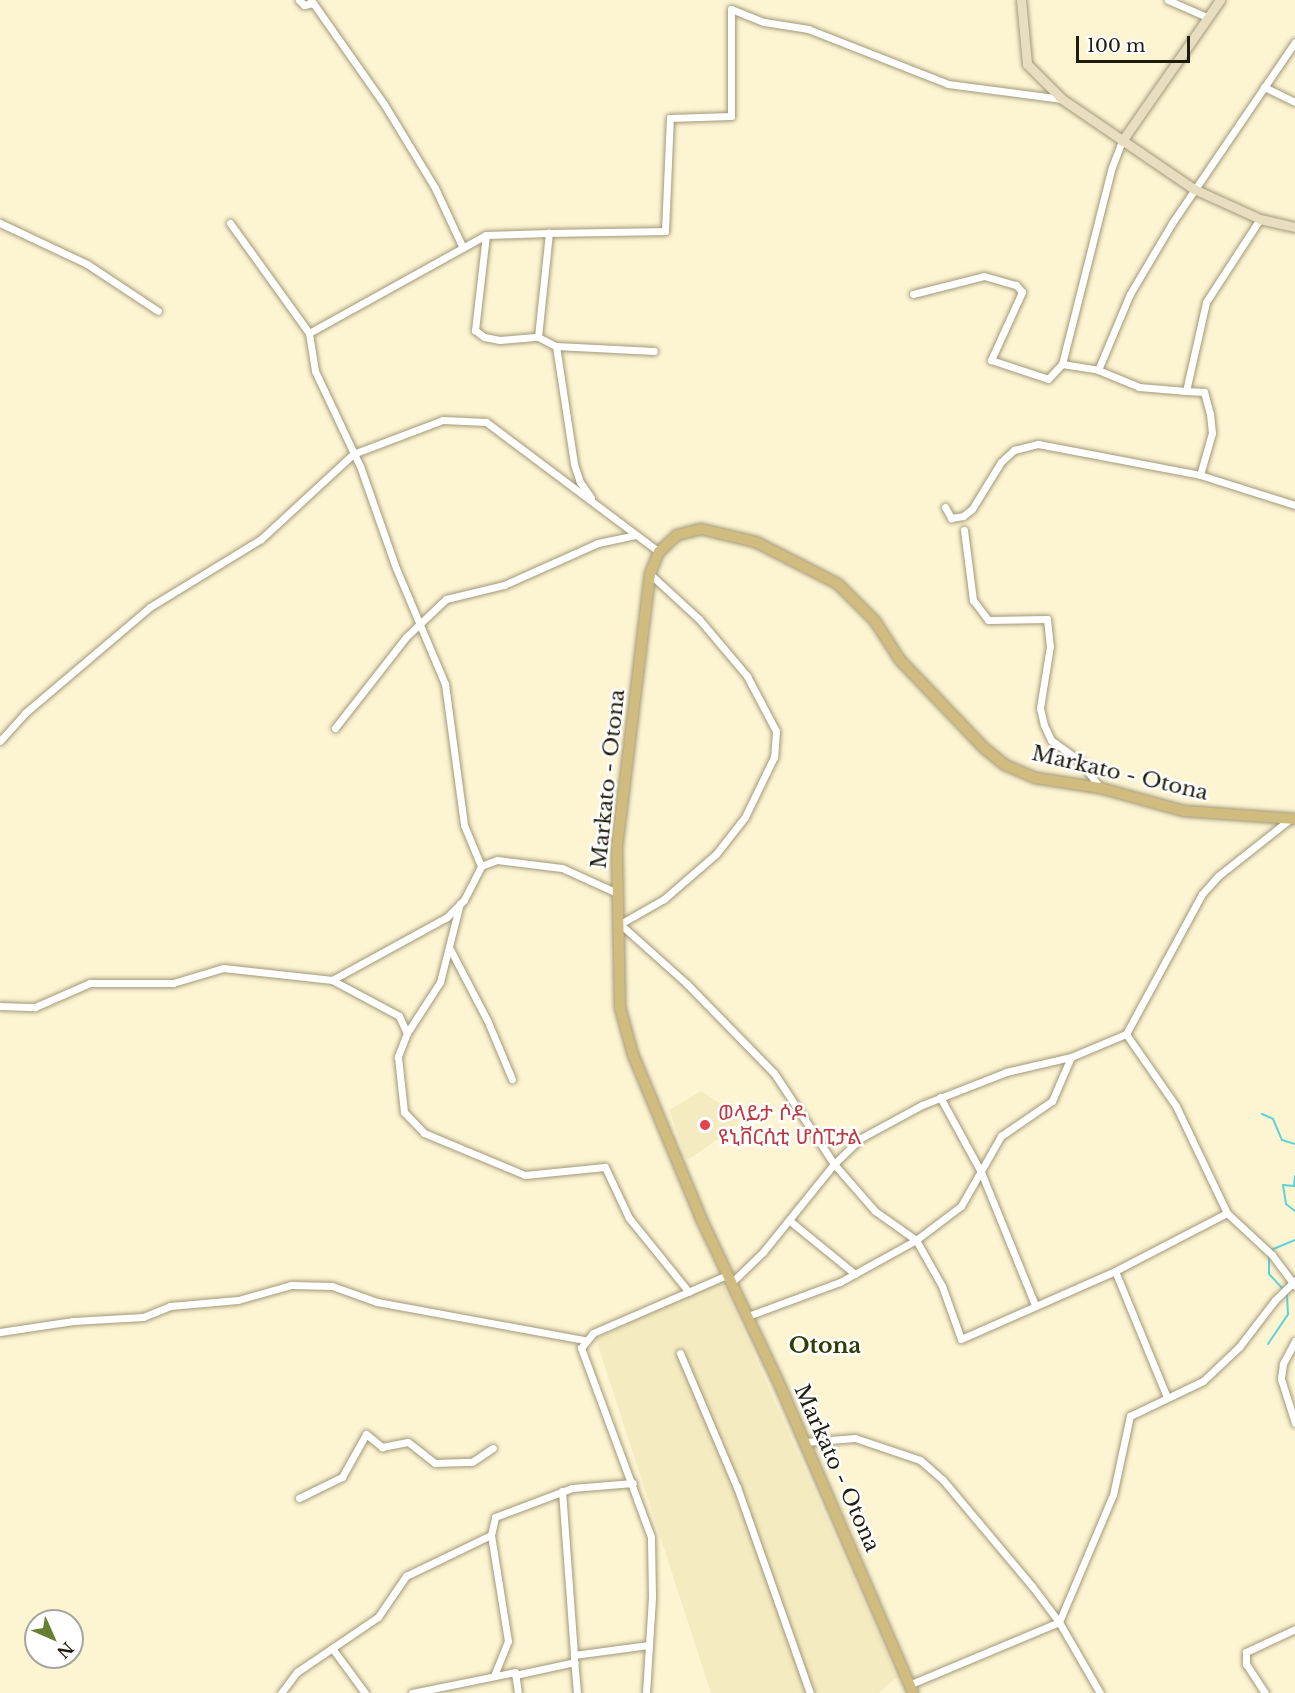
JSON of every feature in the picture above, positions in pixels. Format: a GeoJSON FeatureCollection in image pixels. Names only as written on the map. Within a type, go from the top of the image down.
{"type":"FeatureCollection","features":[{"type":"Feature","properties":{"kind":"main road"},"geometry":{"type":"LineString","coordinates":[[1020,0],[1027,64],[1062,99],[1194,189],[1260,219],[1295,227]]}},
{"type":"Feature","properties":{"kind":"main road"},"geometry":{"type":"LineString","coordinates":[[1122,141],[1220,0]]}},
{"type":"Feature","properties":{"kind":"main road","name":"Markato - Otona"},"geometry":{"type":"LineString","coordinates":[[912,1688],[805,1442],[729,1279],[633,1055],[620,1007],[617,847],[650,574],[659,552],[677,535],[701,529],[756,542],[838,584],[875,621],[900,660],[984,748],[1005,765],[1036,778],[1100,788],[1184,812],[1292,819]]}},
{"type":"Feature","properties":{"kind":"street"},"geometry":{"type":"LineString","coordinates":[[299,0],[304,6],[312,2],[384,104],[435,189],[463,248]]}},
{"type":"Feature","properties":{"kind":"street"},"geometry":{"type":"LineString","coordinates":[[1168,0],[1207,17]]}},
{"type":"Feature","properties":{"kind":"street"},"geometry":{"type":"LineString","coordinates":[[309,333],[486,235],[665,231],[670,118],[731,116],[730,9],[764,22],[808,29],[948,84],[1062,99]]}},
{"type":"Feature","properties":{"kind":"street"},"geometry":{"type":"LineString","coordinates":[[1098,369],[1130,294],[1194,189],[1295,42]]}},
{"type":"Feature","properties":{"kind":"street"},"geometry":{"type":"LineString","coordinates":[[1264,87],[1295,102]]}},
{"type":"Feature","properties":{"kind":"street"},"geometry":{"type":"LineString","coordinates":[[912,294],[984,276],[1017,285],[1022,292],[991,360],[1048,379],[1062,364],[1112,167],[1122,141]]}},
{"type":"Feature","properties":{"kind":"street"},"geometry":{"type":"LineString","coordinates":[[1186,391],[1206,302],[1260,219]]}},
{"type":"Feature","properties":{"kind":"street"},"geometry":{"type":"LineString","coordinates":[[0,223],[87,264],[158,312]]}},
{"type":"Feature","properties":{"kind":"street"},"geometry":{"type":"LineString","coordinates":[[230,223],[309,333],[315,371],[353,454],[396,568],[445,684],[464,825],[481,866]]}},
{"type":"Feature","properties":{"kind":"street"},"geometry":{"type":"LineString","coordinates":[[538,337],[549,233]]}},
{"type":"Feature","properties":{"kind":"street"},"geometry":{"type":"LineString","coordinates":[[486,235],[475,330],[484,337],[500,340],[538,337],[556,346],[654,351]]}},
{"type":"Feature","properties":{"kind":"street"},"geometry":{"type":"LineString","coordinates":[[556,346],[574,464],[580,482],[595,502]]}},
{"type":"Feature","properties":{"kind":"street"},"geometry":{"type":"LineString","coordinates":[[1062,364],[1098,369],[1139,387],[1204,392],[1212,433],[1200,475]]}},
{"type":"Feature","properties":{"kind":"street"},"geometry":{"type":"LineString","coordinates":[[0,741],[25,713],[150,607],[261,539],[353,454],[443,420],[486,422],[659,552]]}},
{"type":"Feature","properties":{"kind":"street"},"geometry":{"type":"LineString","coordinates":[[945,507],[951,518],[963,516],[972,509],[1001,462],[1014,450],[1029,445],[1200,475],[1295,506]]}},
{"type":"Feature","properties":{"kind":"street"},"geometry":{"type":"LineString","coordinates":[[964,530],[973,600],[988,620],[1047,619],[1050,646],[1040,708],[1044,725],[1051,740],[1080,761],[1100,788]]}},
{"type":"Feature","properties":{"kind":"street"},"geometry":{"type":"LineString","coordinates":[[335,728],[420,621],[446,599],[504,585],[527,571],[598,543],[635,535]]}},
{"type":"Feature","properties":{"kind":"street"},"geometry":{"type":"LineString","coordinates":[[650,574],[699,619],[747,676],[776,731],[774,756],[745,817],[716,854],[664,899],[620,924],[687,984],[774,1073],[834,1164],[875,1211],[916,1240],[942,1286],[961,1339],[1115,1271],[1227,1213]]}},
{"type":"Feature","properties":{"kind":"street"},"geometry":{"type":"LineString","coordinates":[[0,1332],[73,1321],[142,1317],[170,1306],[238,1300],[302,1285],[332,1286],[377,1302],[584,1340],[689,1292],[729,1279],[790,1221],[834,1164],[861,1138],[940,1097],[1006,1072],[1071,1057],[1126,1034],[1202,894],[1218,876],[1292,819]]}},
{"type":"Feature","properties":{"kind":"street"},"geometry":{"type":"LineString","coordinates":[[617,893],[562,868],[528,861],[497,860],[481,866],[460,903],[440,982],[407,1033],[398,1057],[404,1112],[423,1133],[525,1175],[605,1167],[629,1218],[689,1292]]}},
{"type":"Feature","properties":{"kind":"street"},"geometry":{"type":"LineString","coordinates":[[332,980],[416,936],[460,903]]}},
{"type":"Feature","properties":{"kind":"street"},"geometry":{"type":"LineString","coordinates":[[450,949],[488,1022],[512,1079]]}},
{"type":"Feature","properties":{"kind":"street"},"geometry":{"type":"LineString","coordinates":[[0,1006],[35,1007],[90,983],[173,983],[223,968],[332,980],[399,1016],[407,1033]]}},
{"type":"Feature","properties":{"kind":"street"},"geometry":{"type":"LineString","coordinates":[[912,1688],[1059,1623],[1113,1495],[1130,1416],[1203,1381],[1239,1347],[1291,1286],[1272,1255],[1227,1213],[1176,1106],[1126,1034]]}},
{"type":"Feature","properties":{"kind":"street"},"geometry":{"type":"LineString","coordinates":[[748,1316],[855,1274],[916,1240],[961,1206],[1001,1136],[1052,1101],[1071,1057]]}},
{"type":"Feature","properties":{"kind":"street"},"geometry":{"type":"LineString","coordinates":[[940,1097],[981,1172],[1035,1305]]}},
{"type":"Feature","properties":{"kind":"street"},"geometry":{"type":"LineString","coordinates":[[790,1221],[855,1274]]}},
{"type":"Feature","properties":{"kind":"street"},"geometry":{"type":"LineString","coordinates":[[1115,1271],[1167,1397]]}},
{"type":"Feature","properties":{"kind":"street"},"geometry":{"type":"LineString","coordinates":[[584,1340],[584,1357],[633,1483],[651,1537],[652,1597],[646,1693]]}},
{"type":"Feature","properties":{"kind":"street"},"geometry":{"type":"LineString","coordinates":[[1295,1341],[1283,1364],[1281,1379],[1295,1423]]}},
{"type":"Feature","properties":{"kind":"street"},"geometry":{"type":"LineString","coordinates":[[680,1353],[737,1487],[810,1693]]}},
{"type":"Feature","properties":{"kind":"street"},"geometry":{"type":"LineString","coordinates":[[299,1498],[342,1477],[366,1434],[382,1447],[408,1442],[435,1463],[472,1462],[493,1448]]}},
{"type":"Feature","properties":{"kind":"street"},"geometry":{"type":"LineString","coordinates":[[805,1442],[855,1438],[920,1460],[943,1480],[1059,1623],[1100,1693]]}},
{"type":"Feature","properties":{"kind":"street"},"geometry":{"type":"LineString","coordinates":[[495,1674],[508,1641],[491,1536],[495,1517],[562,1491],[633,1483]]}},
{"type":"Feature","properties":{"kind":"street"},"geometry":{"type":"LineString","coordinates":[[562,1491],[577,1693]]}},
{"type":"Feature","properties":{"kind":"street"},"geometry":{"type":"LineString","coordinates":[[281,1693],[297,1672],[378,1617],[406,1576],[491,1536]]}},
{"type":"Feature","properties":{"kind":"street"},"geometry":{"type":"LineString","coordinates":[[1265,1693],[1246,1664],[1246,1652],[1295,1629]]}},
{"type":"Feature","properties":{"kind":"street"},"geometry":{"type":"LineString","coordinates":[[515,1675],[574,1658],[648,1645]]}},
{"type":"Feature","properties":{"kind":"street"},"geometry":{"type":"LineString","coordinates":[[332,1648],[365,1693]]}},
{"type":"Feature","properties":{"kind":"street"},"geometry":{"type":"LineString","coordinates":[[412,1693],[495,1674],[515,1672],[518,1693]]}},
{"type":"Feature","properties":{"kind":"shaded area","name":"ወላይታ ሶዶ ዩኒቨርሲቲ ሆስፒታል"},"geometry":{"type":"Polygon","coordinates":[[[701,1091],[741,1117],[732,1130],[687,1160],[669,1110],[701,1091]]]}},
{"type":"Feature","properties":{"kind":"shaded area"},"geometry":{"type":"Polygon","coordinates":[[[721,1280],[897,1677],[879,1693],[711,1693],[596,1339],[721,1280]]]}},
{"type":"Feature","properties":{"kind":"waterway"},"geometry":{"type":"LineString","coordinates":[[1262,1114],[1273,1119],[1282,1140],[1295,1144]]}},
{"type":"Feature","properties":{"kind":"waterway"},"geometry":{"type":"LineString","coordinates":[[1295,1176],[1294,1186],[1283,1185],[1286,1204],[1295,1211]]}},
{"type":"Feature","properties":{"kind":"waterway"},"geometry":{"type":"LineString","coordinates":[[1271,1250],[1295,1240]]}},
{"type":"Feature","properties":{"kind":"waterway"},"geometry":{"type":"LineString","coordinates":[[1269,1256],[1269,1274],[1283,1289]]}},
{"type":"Feature","properties":{"kind":"waterway"},"geometry":{"type":"LineString","coordinates":[[1268,1344],[1288,1314],[1287,1293]]}},
{"type":"Feature","properties":{"kind":"place","name":"ወላይታ ሶዶ ዩኒቨርሲቲ ሆስፒታል"},"geometry":{"type":"Point","coordinates":[705,1125]}},
{"type":"Feature","properties":{"kind":"district","name":"Otona"},"geometry":{"type":"Point","coordinates":[825,1346]}}]}
